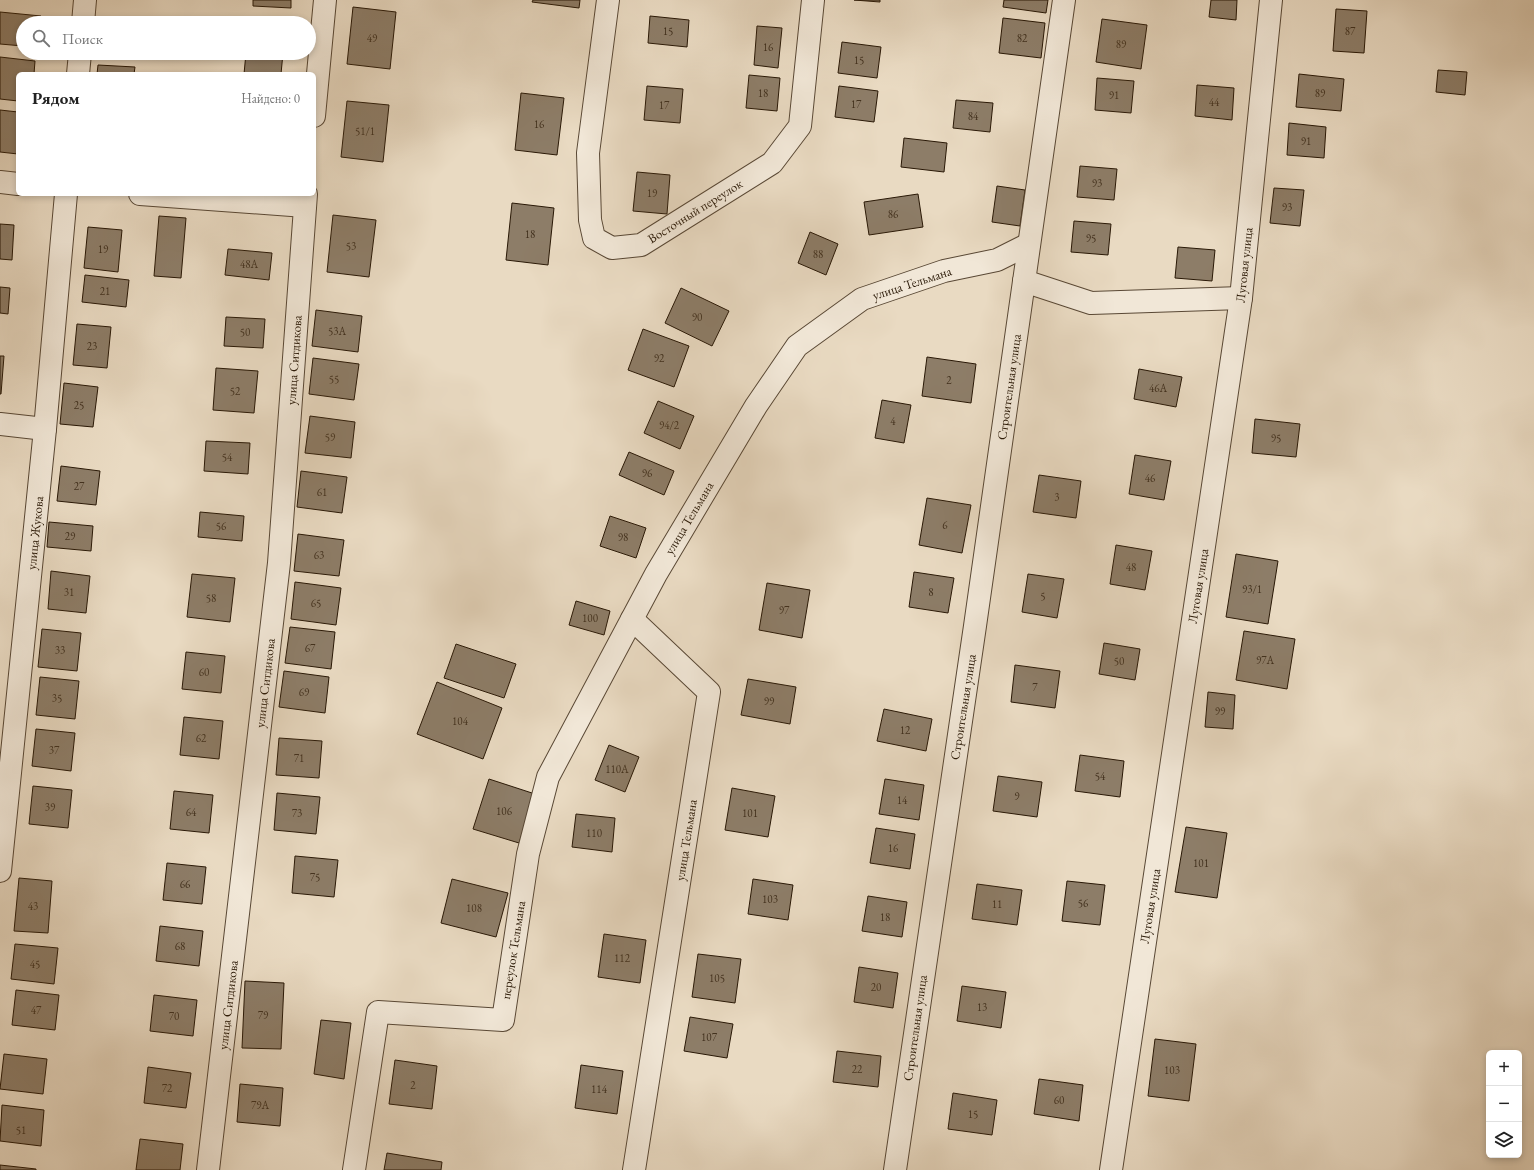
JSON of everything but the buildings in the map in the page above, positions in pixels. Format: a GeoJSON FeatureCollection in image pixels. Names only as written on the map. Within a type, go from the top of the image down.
{"type":"FeatureCollection","features":[{"type":"Feature","properties":{"kind":"street"},"geometry":{"type":"LineString","coordinates":[[84,16],[85,0]]}},
{"type":"Feature","properties":{"kind":"street"},"geometry":{"type":"LineString","coordinates":[[316,95],[325,0]]}},
{"type":"Feature","properties":{"kind":"street","name":"Восточный переулок"},"geometry":{"type":"LineString","coordinates":[[608,0],[588,153],[590,220],[594,238],[612,248],[641,245],[772,163],[800,126],[814,0]]}},
{"type":"Feature","properties":{"kind":"street"},"geometry":{"type":"LineString","coordinates":[[1029,244],[1064,0]]}},
{"type":"Feature","properties":{"kind":"street","name":"Луговая улица"},"geometry":{"type":"LineString","coordinates":[[1111,1170],[1241,298],[1271,0]]}},
{"type":"Feature","properties":{"kind":"street"},"geometry":{"type":"LineString","coordinates":[[78,72],[79,60]]}},
{"type":"Feature","properties":{"kind":"street"},"geometry":{"type":"LineString","coordinates":[[0,182],[16,184]]}},
{"type":"Feature","properties":{"kind":"street","name":"улица Жукова"},"geometry":{"type":"LineString","coordinates":[[0,871],[46,429],[66,196]]}},
{"type":"Feature","properties":{"kind":"street"},"geometry":{"type":"LineString","coordinates":[[195,196],[306,200]]}},
{"type":"Feature","properties":{"kind":"street","name":"улица Ситдикова"},"geometry":{"type":"LineString","coordinates":[[208,1170],[279,563],[306,200]]}},
{"type":"Feature","properties":{"kind":"street","name":"Строительная улица"},"geometry":{"type":"LineString","coordinates":[[895,1170],[975,626],[1029,244]]}},
{"type":"Feature","properties":{"kind":"street","name":"улица Тельмана"},"geometry":{"type":"LineString","coordinates":[[634,1170],[709,692],[632,619],[656,574],[756,406],[797,346],[862,299],[944,271],[997,260],[1029,244]]}},
{"type":"Feature","properties":{"kind":"street"},"geometry":{"type":"LineString","coordinates":[[1024,281],[1091,303],[1241,298]]}},
{"type":"Feature","properties":{"kind":"street"},"geometry":{"type":"LineString","coordinates":[[0,424],[46,429]]}},
{"type":"Feature","properties":{"kind":"street","name":"переулок Тельмана"},"geometry":{"type":"LineString","coordinates":[[354,1170],[378,1012],[503,1020],[528,854],[548,777],[632,619]]}}]}
